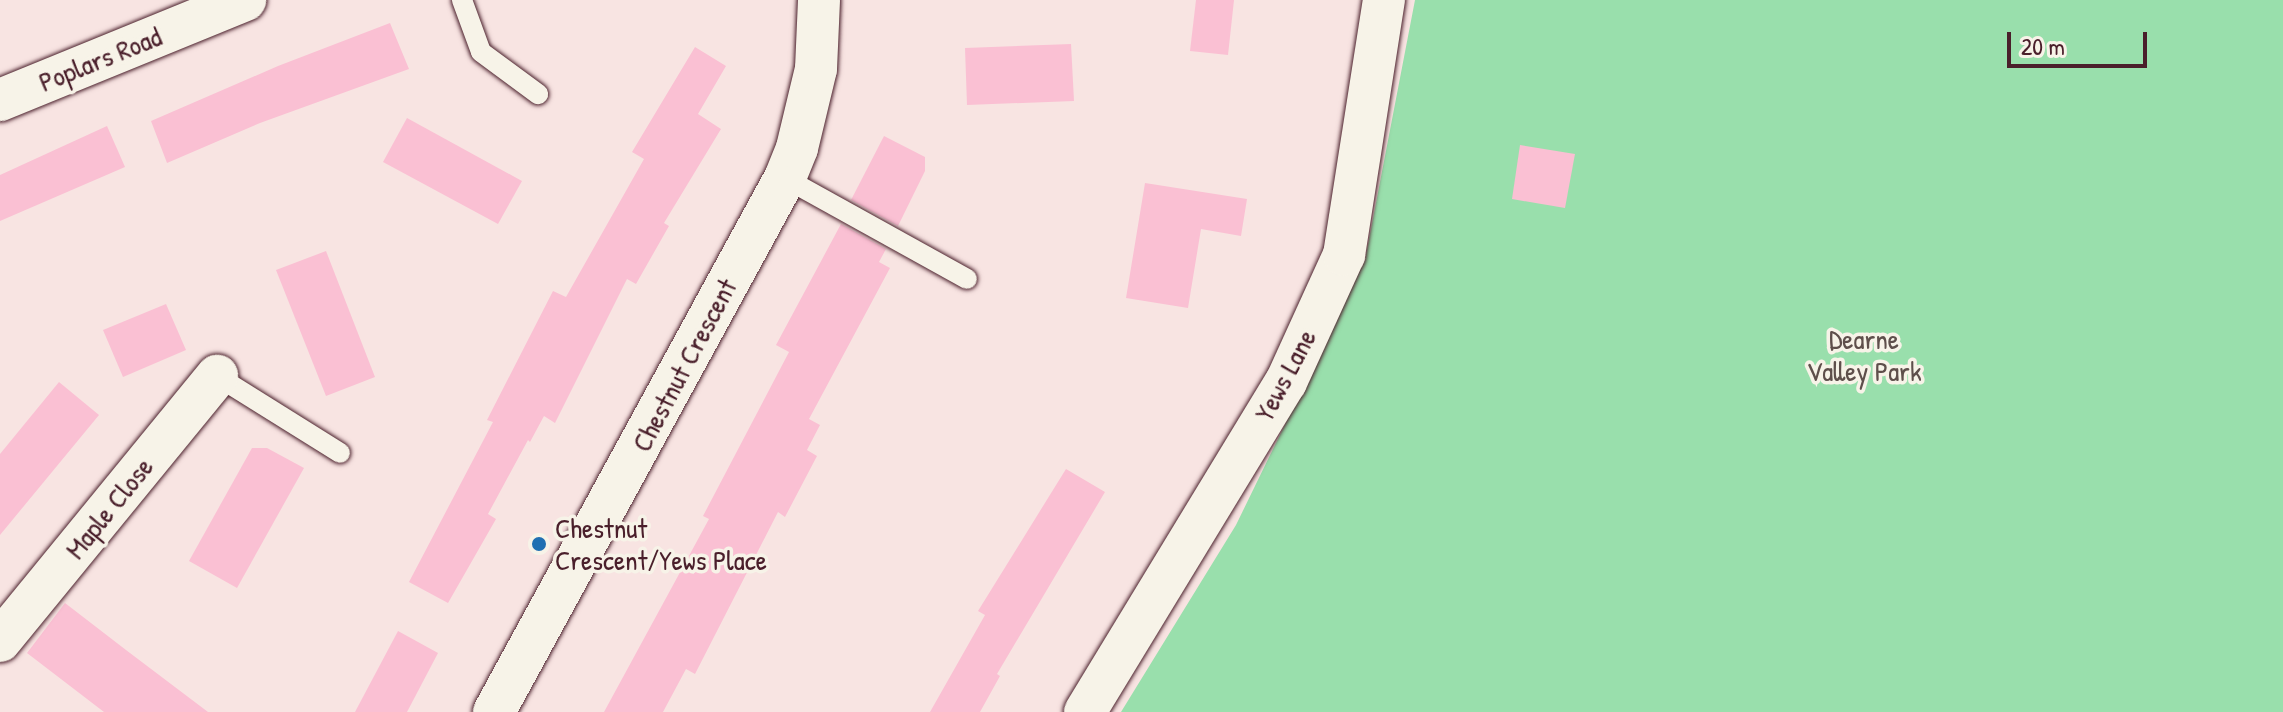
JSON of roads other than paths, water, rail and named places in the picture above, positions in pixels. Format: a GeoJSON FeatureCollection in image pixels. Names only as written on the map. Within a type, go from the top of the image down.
{"type":"FeatureCollection","features":[{"type":"Feature","properties":{"kind":"street","name":"Poplars Road"},"geometry":{"type":"LineString","coordinates":[[0,100],[245,0]]}},
{"type":"Feature","properties":{"kind":"street","name":"Chestnut Crescent"},"geometry":{"type":"LineString","coordinates":[[494,712],[785,178],[797,148],[816,69],[819,0]]}},
{"type":"Feature","properties":{"kind":"street","name":"Yews Lane"},"geometry":{"type":"LineString","coordinates":[[1085,712],[1286,382],[1344,255],[1384,0]]}},
{"type":"Feature","properties":{"kind":"street","name":"Maple Close"},"geometry":{"type":"LineString","coordinates":[[0,641],[217,376]]}},
{"type":"Feature","properties":{"kind":"lane"},"geometry":{"type":"LineString","coordinates":[[462,0],[481,52],[538,94]]}},
{"type":"Feature","properties":{"kind":"lane"},"geometry":{"type":"LineString","coordinates":[[785,178],[967,279]]}},
{"type":"Feature","properties":{"kind":"lane"},"geometry":{"type":"LineString","coordinates":[[217,376],[340,453]]}},
{"type":"Feature","properties":{"kind":"place","name":"Chestnut Crescent/Yews Place"},"geometry":{"type":"Point","coordinates":[539,544]}},
{"type":"Feature","properties":{"kind":"park label","name":"Dearne Valley Park"},"geometry":{"type":"Point","coordinates":[1864,355]}}]}
